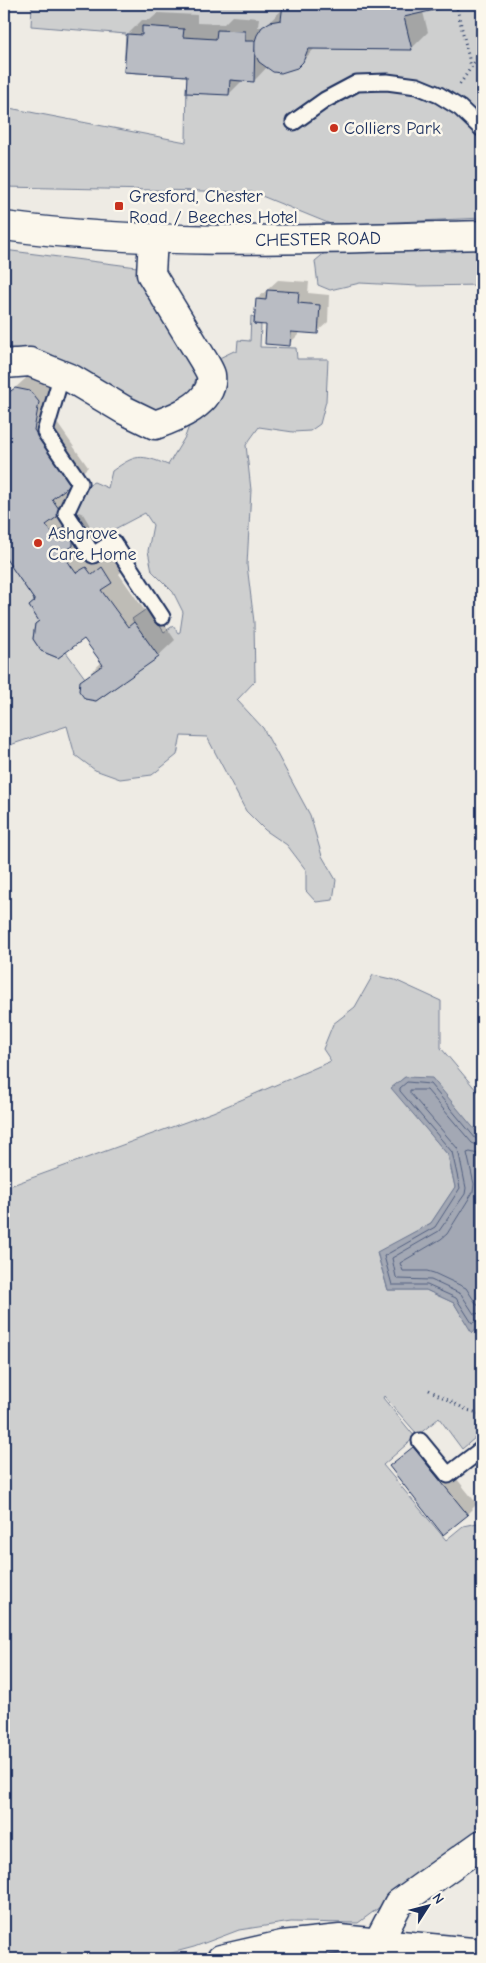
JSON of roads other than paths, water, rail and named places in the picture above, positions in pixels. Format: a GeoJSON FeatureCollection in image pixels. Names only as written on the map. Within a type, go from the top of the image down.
{"type":"FeatureCollection","features":[{"type":"Feature","properties":{"kind":"street","name":"CHESTER ROAD"},"geometry":{"type":"LineString","coordinates":[[4,226],[45,232],[153,238],[259,240],[482,235]]}},
{"type":"Feature","properties":{"kind":"street"},"geometry":{"type":"LineString","coordinates":[[4,364],[30,362],[62,374],[124,410],[155,425],[180,416],[196,405],[208,392],[211,376],[152,274],[153,238]]}},
{"type":"Feature","properties":{"kind":"street"},"geometry":{"type":"LineString","coordinates":[[377,1944],[398,1904],[482,1844]]}},
{"type":"Feature","properties":{"kind":"street"},"geometry":{"type":"LineString","coordinates":[[221,1959],[282,1944],[340,1939],[482,1953]]}},
{"type":"Feature","properties":{"kind":"lane"},"geometry":{"type":"LineString","coordinates":[[294,122],[325,100],[357,83],[387,82],[416,86],[439,95],[460,108],[482,130]]}},
{"type":"Feature","properties":{"kind":"lane"},"geometry":{"type":"LineString","coordinates":[[62,374],[46,432],[80,483],[66,512],[93,555],[113,542],[162,618]]}},
{"type":"Feature","properties":{"kind":"lane"},"geometry":{"type":"LineString","coordinates":[[420,1441],[448,1475],[482,1449]]}},
{"type":"Feature","properties":{"kind":"water"},"geometry":{"type":"Polygon","coordinates":[[[405,1077],[432,1078],[481,1137],[482,1322],[472,1333],[454,1303],[426,1290],[388,1290],[377,1252],[431,1223],[455,1187],[448,1155],[391,1088],[405,1077]]]}},
{"type":"Feature","properties":{"kind":"place","name":"Colliers Park"},"geometry":{"type":"Point","coordinates":[334,128]}},
{"type":"Feature","properties":{"kind":"place","name":"Gresford, Chester Road / Beeches Hotel"},"geometry":{"type":"Point","coordinates":[119,206]}},
{"type":"Feature","properties":{"kind":"place","name":"Ashgrove Care Home"},"geometry":{"type":"Point","coordinates":[38,543]}}]}
